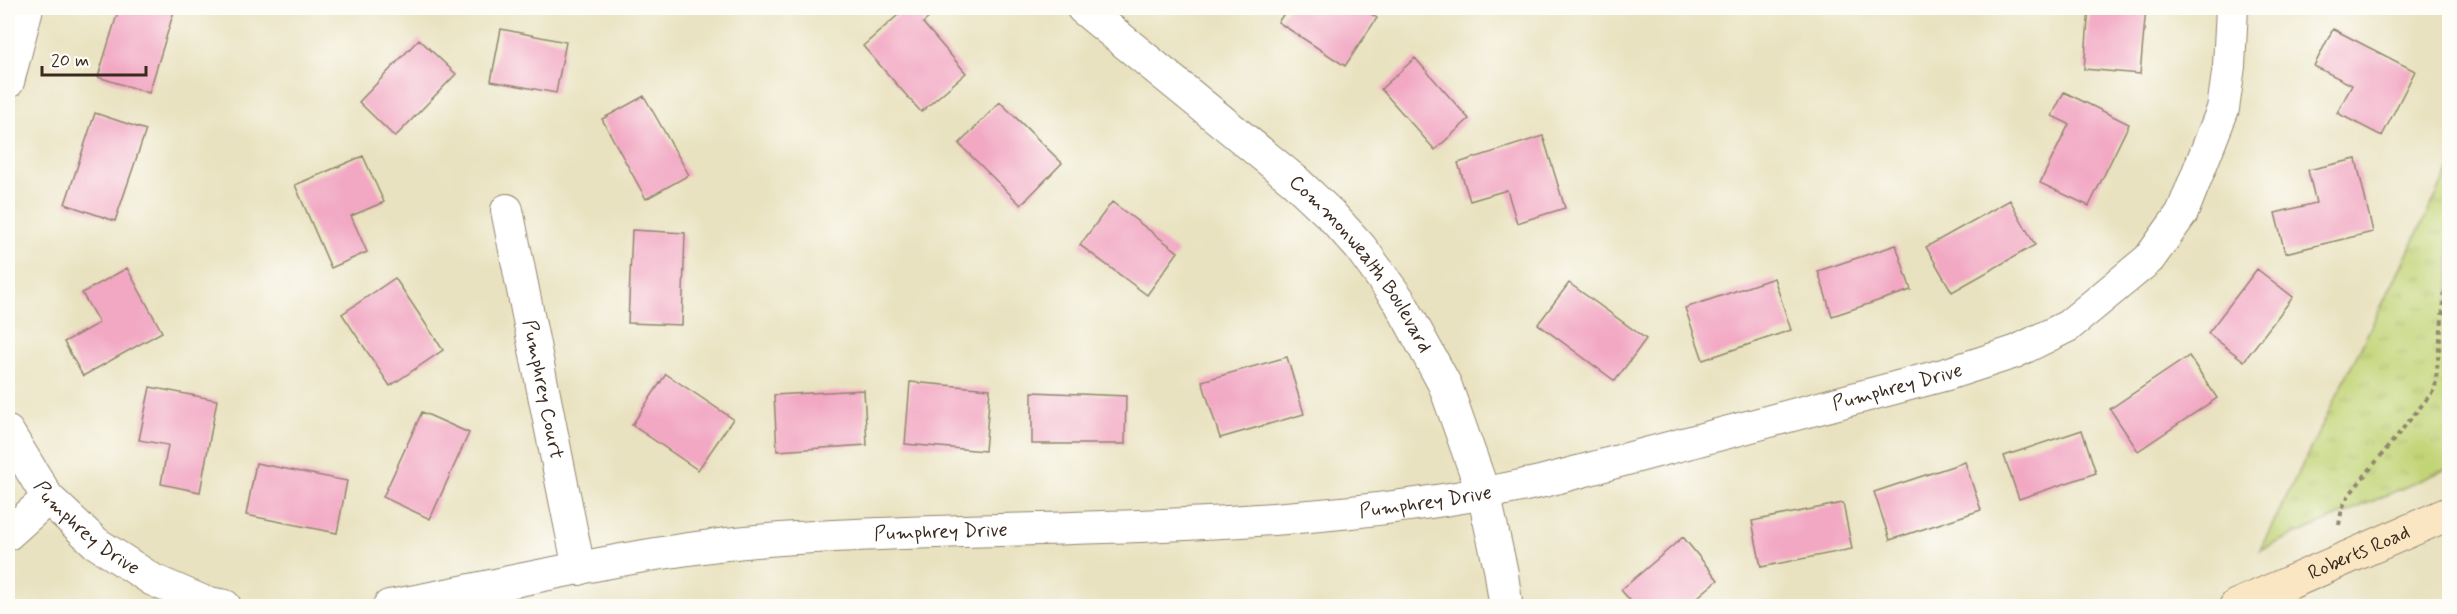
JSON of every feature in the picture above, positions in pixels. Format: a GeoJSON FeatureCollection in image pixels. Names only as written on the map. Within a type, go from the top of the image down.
{"type":"FeatureCollection","features":[{"type":"Feature","properties":{"kind":"main road","name":"Roberts Road"},"geometry":{"type":"LineString","coordinates":[[2235,606],[2450,513]]}},
{"type":"Feature","properties":{"kind":"street"},"geometry":{"type":"LineString","coordinates":[[8,82],[27,8]]}},
{"type":"Feature","properties":{"kind":"street","name":"Commonwealth Boulevard"},"geometry":{"type":"LineString","coordinates":[[1083,8],[1295,181],[1360,247],[1400,302],[1444,385],[1485,495],[1506,606]]}},
{"type":"Feature","properties":{"kind":"street","name":"Pumphrey Drive"},"geometry":{"type":"LineString","coordinates":[[389,606],[644,556],[779,539],[1281,520],[1384,510],[1485,495],[1947,374],[2015,352],[2068,326],[2149,259],[2182,213],[2223,109],[2229,66],[2232,8]]}},
{"type":"Feature","properties":{"kind":"street","name":"Pumphrey Court"},"geometry":{"type":"LineString","coordinates":[[507,210],[579,568]]}},
{"type":"Feature","properties":{"kind":"street","name":"Pumphrey Drive"},"geometry":{"type":"LineString","coordinates":[[8,432],[48,498],[96,543],[153,580],[204,602],[225,606]]}},
{"type":"Feature","properties":{"kind":"street"},"geometry":{"type":"LineString","coordinates":[[8,534],[48,498]]}},
{"type":"Feature","properties":{"kind":"path"},"geometry":{"type":"LineString","coordinates":[[2339,561],[2337,533],[2342,508],[2349,495],[2435,389],[2445,289],[2450,283]]}},
{"type":"Feature","properties":{"kind":"green space"},"geometry":{"type":"Polygon","coordinates":[[[2449,170],[2449,468],[2260,550],[2449,170]]]}},
{"type":"Feature","properties":{"kind":"building"},"geometry":{"type":"Polygon","coordinates":[[[119,8],[175,8],[149,93],[98,77],[119,8]]]}},
{"type":"Feature","properties":{"kind":"building"},"geometry":{"type":"Polygon","coordinates":[[[906,8],[926,8],[932,15],[923,23],[966,73],[921,112],[863,46],[906,8]]]}},
{"type":"Feature","properties":{"kind":"building"},"geometry":{"type":"Polygon","coordinates":[[[1288,8],[1362,8],[1377,18],[1345,66],[1278,22],[1288,8]]]}},
{"type":"Feature","properties":{"kind":"building"},"geometry":{"type":"Polygon","coordinates":[[[2089,8],[2146,8],[2140,74],[2084,69],[2089,8]]]}},
{"type":"Feature","properties":{"kind":"building"},"geometry":{"type":"Polygon","coordinates":[[[501,29],[566,42],[556,93],[491,81],[501,29]]]}},
{"type":"Feature","properties":{"kind":"building"},"geometry":{"type":"Polygon","coordinates":[[[2333,29],[2415,71],[2382,136],[2337,113],[2352,85],[2314,66],[2333,29]]]}},
{"type":"Feature","properties":{"kind":"building"},"geometry":{"type":"Polygon","coordinates":[[[419,39],[456,74],[395,137],[359,102],[419,39]]]}},
{"type":"Feature","properties":{"kind":"building"},"geometry":{"type":"Polygon","coordinates":[[[1415,58],[1469,119],[1435,150],[1381,89],[1415,58]]]}},
{"type":"Feature","properties":{"kind":"building"},"geometry":{"type":"Polygon","coordinates":[[[2064,92],[2129,124],[2089,206],[2040,183],[2069,124],[2052,116],[2064,92]]]}},
{"type":"Feature","properties":{"kind":"building"},"geometry":{"type":"Polygon","coordinates":[[[644,96],[689,175],[646,199],[602,119],[644,96]]]}},
{"type":"Feature","properties":{"kind":"building"},"geometry":{"type":"Polygon","coordinates":[[[1000,102],[1062,163],[1021,205],[959,144],[1000,102]]]}},
{"type":"Feature","properties":{"kind":"building"},"geometry":{"type":"Polygon","coordinates":[[[95,113],[146,130],[115,221],[65,204],[95,113]]]}},
{"type":"Feature","properties":{"kind":"building"},"geometry":{"type":"Polygon","coordinates":[[[1543,136],[1565,208],[1517,223],[1507,190],[1470,201],[1458,163],[1543,136]]]}},
{"type":"Feature","properties":{"kind":"building"},"geometry":{"type":"Polygon","coordinates":[[[363,156],[384,202],[351,216],[367,252],[331,268],[295,185],[363,156]]]}},
{"type":"Feature","properties":{"kind":"building"},"geometry":{"type":"Polygon","coordinates":[[[2356,159],[2373,232],[2285,253],[2275,213],[2316,203],[2308,170],[2356,159]]]}},
{"type":"Feature","properties":{"kind":"building"},"geometry":{"type":"Polygon","coordinates":[[[2010,200],[2035,245],[1952,292],[1926,247],[2010,200]]]}},
{"type":"Feature","properties":{"kind":"building"},"geometry":{"type":"Polygon","coordinates":[[[1112,202],[1178,252],[1147,295],[1080,245],[1112,202]]]}},
{"type":"Feature","properties":{"kind":"building"},"geometry":{"type":"Polygon","coordinates":[[[632,230],[685,233],[682,325],[628,323],[632,230]]]}},
{"type":"Feature","properties":{"kind":"building"},"geometry":{"type":"Polygon","coordinates":[[[1896,245],[1911,290],[1832,316],[1818,271],[1896,245]]]}},
{"type":"Feature","properties":{"kind":"building"},"geometry":{"type":"Polygon","coordinates":[[[127,268],[162,332],[83,376],[64,342],[99,323],[82,293],[127,268]]]}},
{"type":"Feature","properties":{"kind":"building"},"geometry":{"type":"Polygon","coordinates":[[[2257,269],[2293,297],[2244,361],[2208,333],[2257,269]]]}},
{"type":"Feature","properties":{"kind":"building"},"geometry":{"type":"Polygon","coordinates":[[[395,278],[443,350],[390,386],[342,314],[395,278]]]}},
{"type":"Feature","properties":{"kind":"building"},"geometry":{"type":"Polygon","coordinates":[[[1774,278],[1791,330],[1703,360],[1685,308],[1774,278]]]}},
{"type":"Feature","properties":{"kind":"building"},"geometry":{"type":"Polygon","coordinates":[[[1569,283],[1646,339],[1615,381],[1538,324],[1569,283]]]}},
{"type":"Feature","properties":{"kind":"building"},"geometry":{"type":"Polygon","coordinates":[[[2189,356],[2217,398],[2138,451],[2110,409],[2189,356]]]}},
{"type":"Feature","properties":{"kind":"building"},"geometry":{"type":"Polygon","coordinates":[[[1287,357],[1304,414],[1220,438],[1202,381],[1287,357]]]}},
{"type":"Feature","properties":{"kind":"building"},"geometry":{"type":"Polygon","coordinates":[[[666,374],[733,419],[698,470],[632,425],[666,374]]]}},
{"type":"Feature","properties":{"kind":"building"},"geometry":{"type":"Polygon","coordinates":[[[910,382],[990,389],[985,451],[905,444],[910,382]]]}},
{"type":"Feature","properties":{"kind":"building"},"geometry":{"type":"Polygon","coordinates":[[[150,387],[217,400],[200,492],[161,484],[168,445],[139,440],[150,387]]]}},
{"type":"Feature","properties":{"kind":"building"},"geometry":{"type":"Polygon","coordinates":[[[864,390],[867,445],[777,451],[774,395],[864,390]]]}},
{"type":"Feature","properties":{"kind":"building"},"geometry":{"type":"Polygon","coordinates":[[[1032,392],[1126,396],[1125,444],[1032,444],[1032,392]]]}},
{"type":"Feature","properties":{"kind":"building"},"geometry":{"type":"Polygon","coordinates":[[[422,412],[469,433],[430,519],[383,497],[422,412]]]}},
{"type":"Feature","properties":{"kind":"building"},"geometry":{"type":"Polygon","coordinates":[[[2082,430],[2096,473],[2019,499],[2004,456],[2082,430]]]}},
{"type":"Feature","properties":{"kind":"building"},"geometry":{"type":"Polygon","coordinates":[[[1965,462],[1981,510],[1890,540],[1874,492],[1965,462]]]}},
{"type":"Feature","properties":{"kind":"building"},"geometry":{"type":"Polygon","coordinates":[[[256,463],[347,481],[337,533],[246,515],[256,463]]]}},
{"type":"Feature","properties":{"kind":"building"},"geometry":{"type":"Polygon","coordinates":[[[1843,503],[1852,549],[1761,567],[1752,521],[1843,503]]]}},
{"type":"Feature","properties":{"kind":"building"},"geometry":{"type":"Polygon","coordinates":[[[1683,537],[1718,580],[1687,606],[1635,606],[1621,590],[1683,537]]]}}]}
